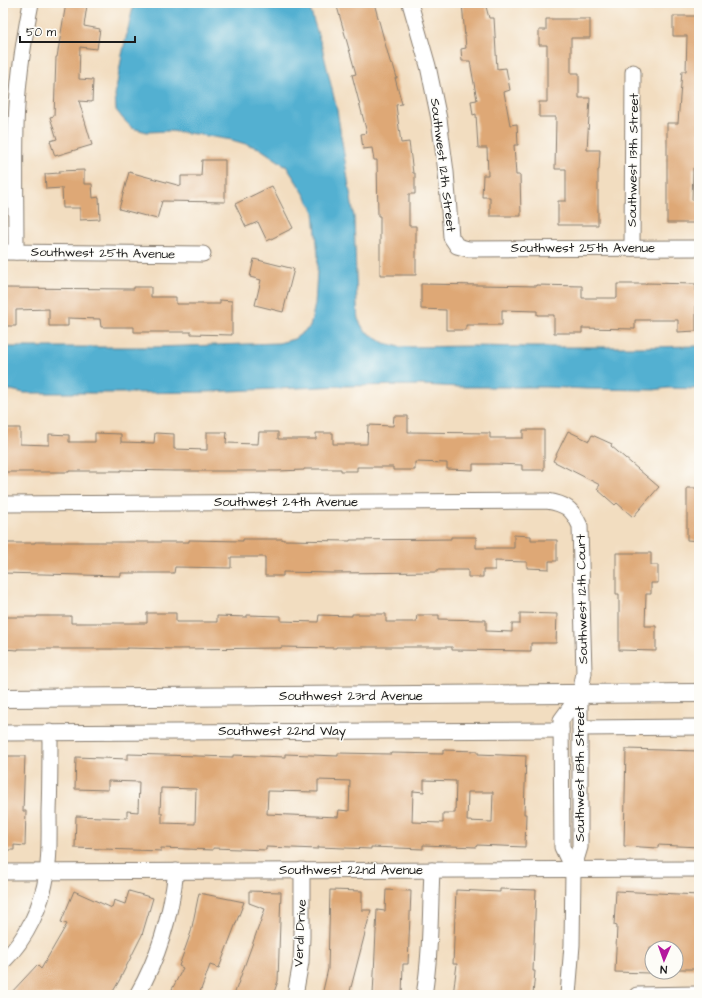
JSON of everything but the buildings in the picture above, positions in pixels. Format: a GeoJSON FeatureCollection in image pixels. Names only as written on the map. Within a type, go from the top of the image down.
{"type":"FeatureCollection","features":[{"type":"Feature","properties":{"kind":"street"},"geometry":{"type":"LineString","coordinates":[[10,252],[20,73],[31,3]]}},
{"type":"Feature","properties":{"kind":"street","name":"Southwest 12th Street"},"geometry":{"type":"LineString","coordinates":[[410,3],[428,66],[439,118],[446,172],[451,237],[457,246],[468,249]]}},
{"type":"Feature","properties":{"kind":"street","name":"Southwest 13th Street"},"geometry":{"type":"LineString","coordinates":[[632,248],[634,72]]}},
{"type":"Feature","properties":{"kind":"street","name":"Southwest 25th Avenue"},"geometry":{"type":"LineString","coordinates":[[468,249],[699,248]]}},
{"type":"Feature","properties":{"kind":"street","name":"Southwest 25th Avenue"},"geometry":{"type":"LineString","coordinates":[[10,252],[204,254]]}},
{"type":"Feature","properties":{"kind":"street","name":"Southwest 24th Avenue"},"geometry":{"type":"LineString","coordinates":[[3,504],[547,501],[558,503],[568,508]]}},
{"type":"Feature","properties":{"kind":"street","name":"Southwest 12th Court"},"geometry":{"type":"LineString","coordinates":[[568,508],[576,516],[580,526],[584,673],[580,694]]}},
{"type":"Feature","properties":{"kind":"street","name":"Southwest 23rd Avenue"},"geometry":{"type":"LineString","coordinates":[[3,698],[699,693]]}},
{"type":"Feature","properties":{"kind":"street","name":"Southwest 18th Street"},"geometry":{"type":"LineString","coordinates":[[568,995],[572,945],[573,870],[580,847],[580,694]]}},
{"type":"Feature","properties":{"kind":"street","name":"Southwest 18th Street"},"geometry":{"type":"LineString","coordinates":[[573,870],[562,847],[561,720],[580,694]]}},
{"type":"Feature","properties":{"kind":"street"},"geometry":{"type":"LineString","coordinates":[[580,728],[699,727]]}},
{"type":"Feature","properties":{"kind":"street","name":"Southwest 22nd Way"},"geometry":{"type":"LineString","coordinates":[[3,733],[561,730]]}},
{"type":"Feature","properties":{"kind":"street"},"geometry":{"type":"LineString","coordinates":[[3,962],[11,954],[31,923],[40,901],[47,872],[49,847],[50,732]]}},
{"type":"Feature","properties":{"kind":"street","name":"Southwest 22nd Avenue"},"geometry":{"type":"LineString","coordinates":[[3,872],[573,870],[699,868]]}},
{"type":"Feature","properties":{"kind":"street","name":"Verdi Drive"},"geometry":{"type":"LineString","coordinates":[[295,995],[301,962],[302,870]]}},
{"type":"Feature","properties":{"kind":"street"},"geometry":{"type":"LineString","coordinates":[[424,995],[427,980],[429,950],[432,870]]}},
{"type":"Feature","properties":{"kind":"street"},"geometry":{"type":"LineString","coordinates":[[137,995],[157,952],[165,929],[173,894],[176,871]]}},
{"type":"Feature","properties":{"kind":"street"},"geometry":{"type":"LineString","coordinates":[[637,995],[699,994]]}},
{"type":"Feature","properties":{"kind":"water"},"geometry":{"type":"Polygon","coordinates":[[[134,3],[308,3],[322,47],[337,110],[354,217],[358,319],[364,330],[384,343],[400,347],[699,346],[699,389],[668,388],[654,390],[422,385],[342,386],[207,392],[24,393],[3,390],[3,347],[154,347],[279,343],[294,339],[310,327],[315,304],[318,255],[314,212],[286,166],[259,148],[232,140],[169,131],[147,132],[132,128],[116,110],[115,95],[122,55],[134,3]]]}}]}
